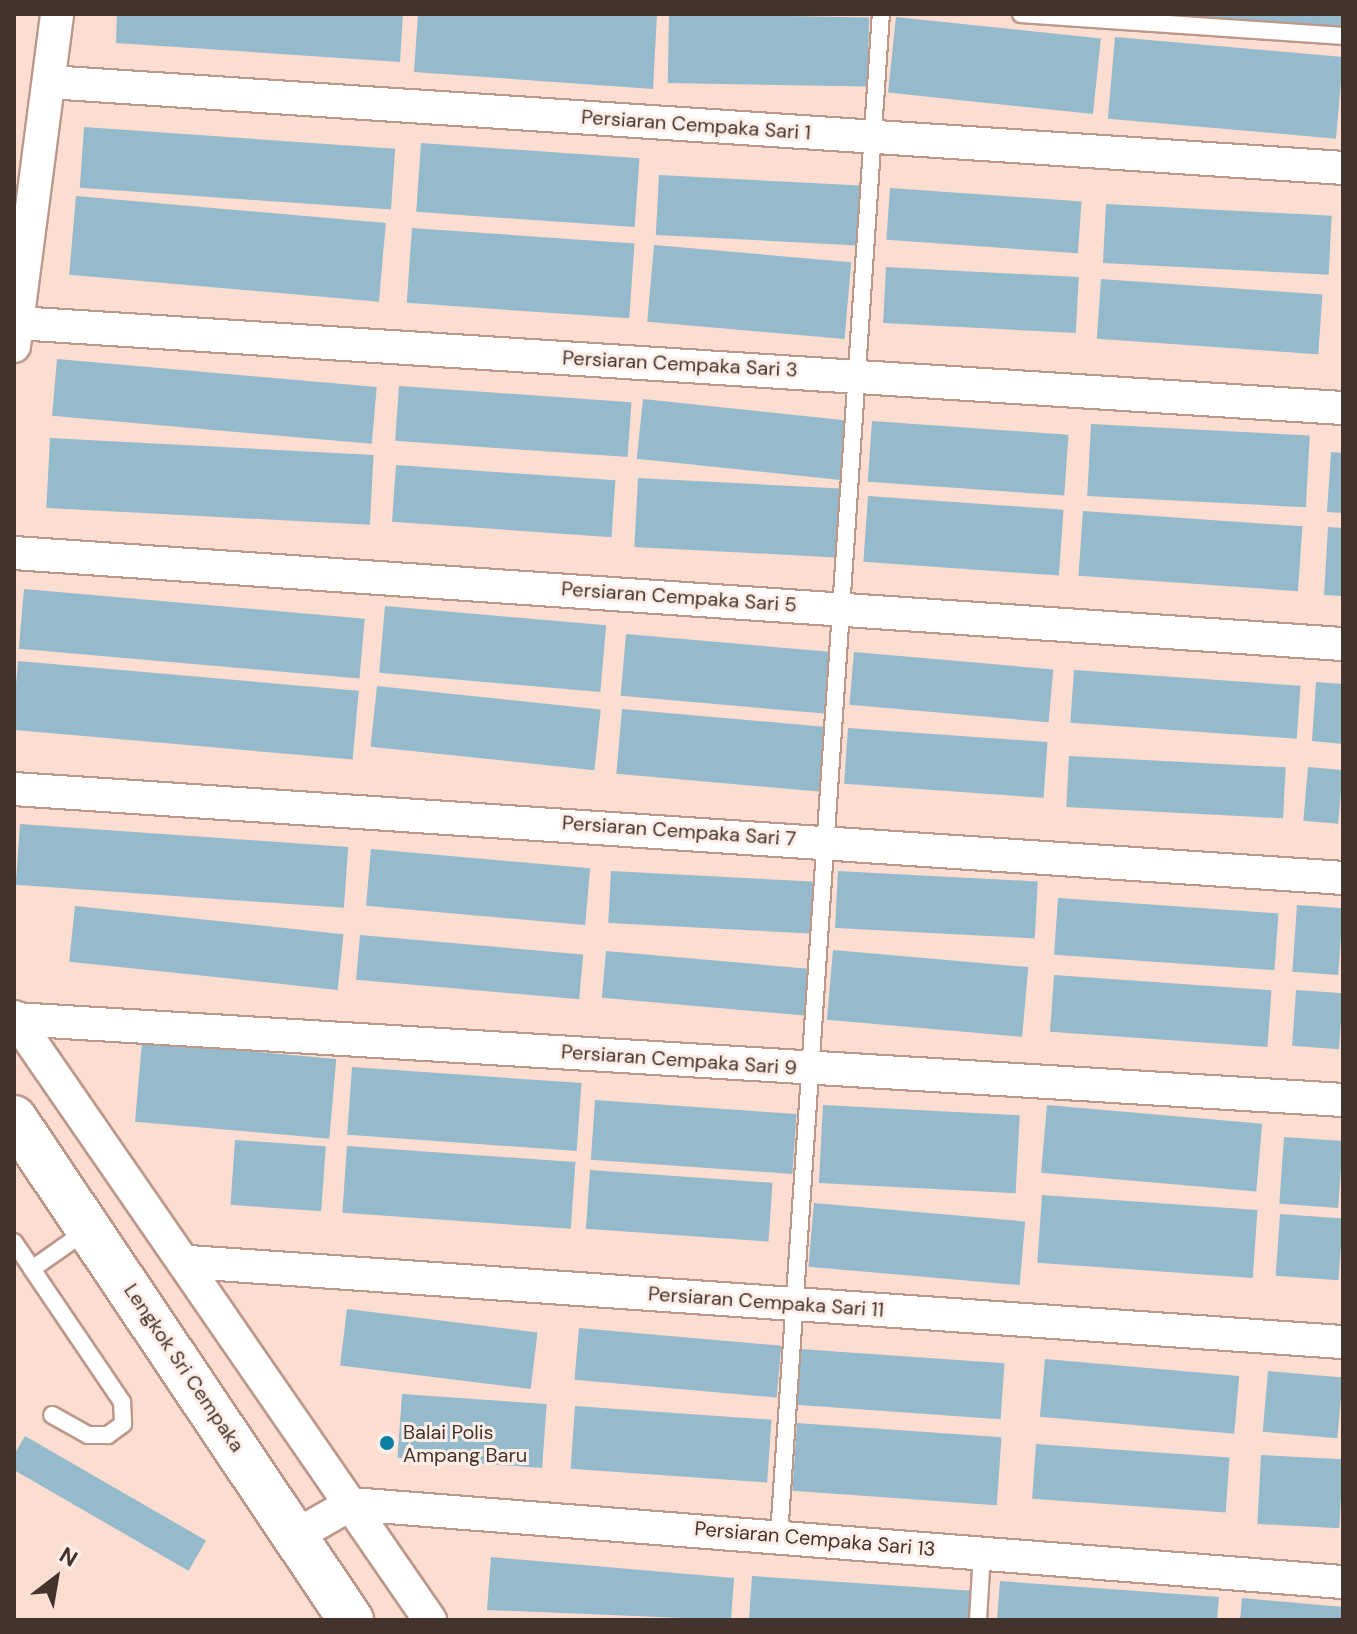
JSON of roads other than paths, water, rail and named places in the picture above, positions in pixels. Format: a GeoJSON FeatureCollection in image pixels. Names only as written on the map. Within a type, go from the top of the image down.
{"type":"FeatureCollection","features":[{"type":"Feature","properties":{"kind":"street"},"geometry":{"type":"LineString","coordinates":[[15,335],[57,14]]}},
{"type":"Feature","properties":{"kind":"street","name":"Persiaran Cempaka Sari 1"},"geometry":{"type":"LineString","coordinates":[[49,82],[1343,168]]}},
{"type":"Feature","properties":{"kind":"street","name":"Persiaran Cempaka Sari 3"},"geometry":{"type":"LineString","coordinates":[[15,335],[858,375],[1343,408]]}},
{"type":"Feature","properties":{"kind":"street","name":"Persiaran Cempaka Sari 5"},"geometry":{"type":"LineString","coordinates":[[14,553],[1343,644]]}},
{"type":"Feature","properties":{"kind":"street","name":"Persiaran Cempaka Sari 7"},"geometry":{"type":"LineString","coordinates":[[14,789],[826,840],[1343,878]]}},
{"type":"Feature","properties":{"kind":"street"},"geometry":{"type":"LineString","coordinates":[[15,1018],[189,1262],[430,1620]]}},
{"type":"Feature","properties":{"kind":"street","name":"Persiaran Cempaka Sari 9"},"geometry":{"type":"LineString","coordinates":[[15,1018],[1343,1100]]}},
{"type":"Feature","properties":{"kind":"street","name":"Lengkok Sri Cempaka"},"geometry":{"type":"LineString","coordinates":[[14,1118],[351,1620]]}},
{"type":"Feature","properties":{"kind":"street","name":"Persiaran Cempaka Sari 11"},"geometry":{"type":"LineString","coordinates":[[189,1262],[1343,1342]]}},
{"type":"Feature","properties":{"kind":"street"},"geometry":{"type":"LineString","coordinates":[[295,1536],[351,1504]]}},
{"type":"Feature","properties":{"kind":"street","name":"Persiaran Cempaka Sari 13"},"geometry":{"type":"LineString","coordinates":[[351,1504],[1343,1582]]}},
{"type":"Feature","properties":{"kind":"lane"},"geometry":{"type":"LineString","coordinates":[[779,1536],[881,14]]}},
{"type":"Feature","properties":{"kind":"lane"},"geometry":{"type":"LineString","coordinates":[[1021,14],[1343,36]]}},
{"type":"Feature","properties":{"kind":"lane"},"geometry":{"type":"LineString","coordinates":[[32,1269],[90,1228]]}},
{"type":"Feature","properties":{"kind":"lane"},"geometry":{"type":"LineString","coordinates":[[14,1242],[122,1402],[123,1424],[108,1435],[88,1435],[52,1415]]}},
{"type":"Feature","properties":{"kind":"lane"},"geometry":{"type":"LineString","coordinates":[[978,1620],[982,1552]]}},
{"type":"Feature","properties":{"kind":"place","name":"Balai Polis Ampang Baru"},"geometry":{"type":"Point","coordinates":[387,1443]}}]}
